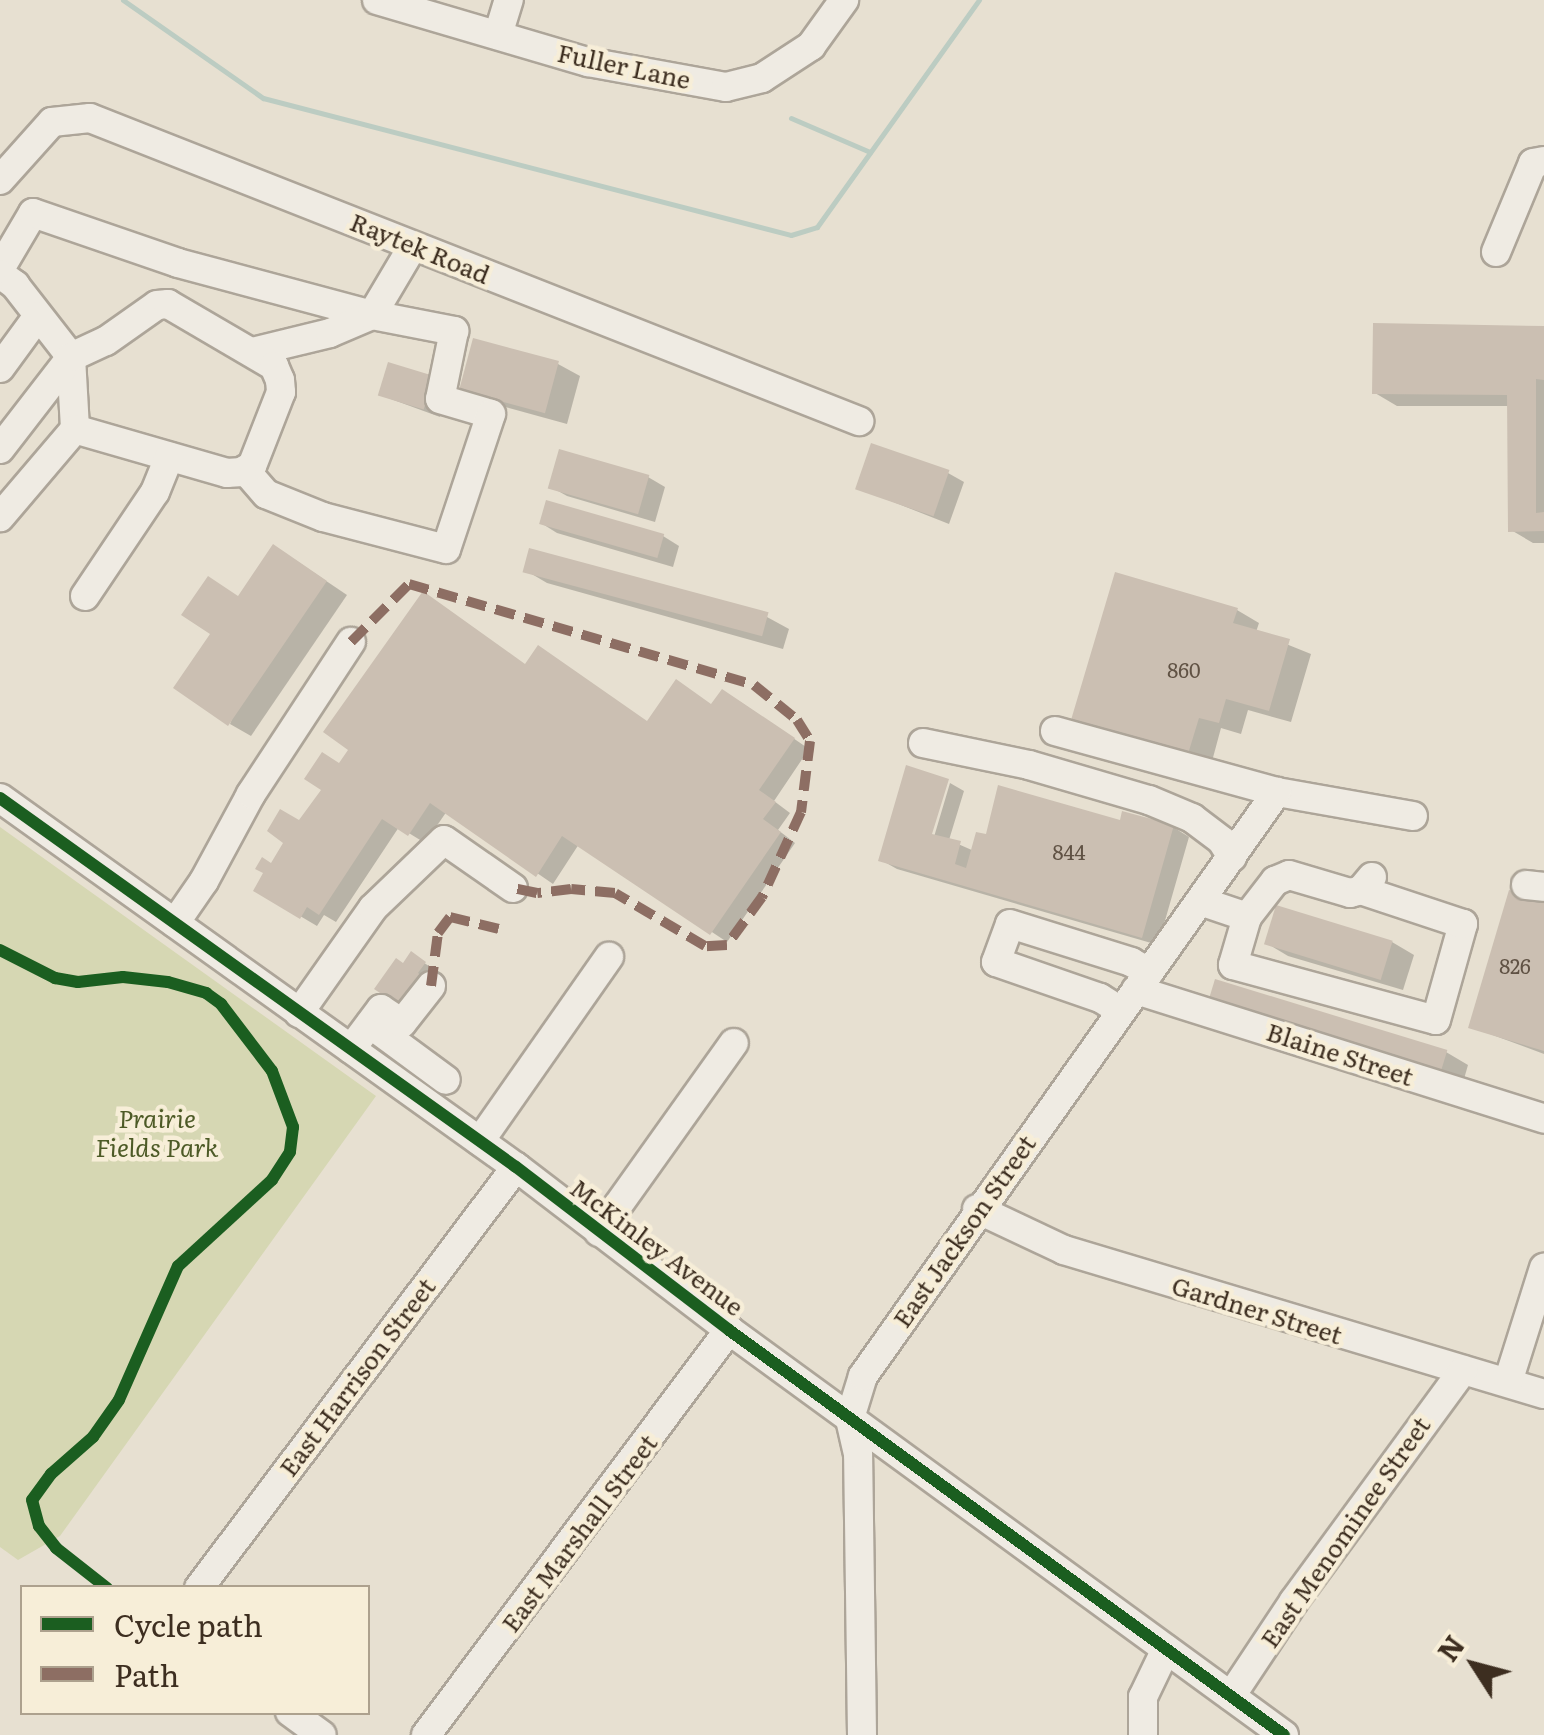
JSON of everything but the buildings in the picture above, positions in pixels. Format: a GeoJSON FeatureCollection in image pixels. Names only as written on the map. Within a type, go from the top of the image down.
{"type":"FeatureCollection","features":[{"type":"Feature","properties":{"kind":"street","name":"Fuller Lane"},"geometry":{"type":"LineString","coordinates":[[377,0],[588,62],[726,87],[762,78],[811,46],[844,0]]}},
{"type":"Feature","properties":{"kind":"street"},"geometry":{"type":"LineString","coordinates":[[498,35],[509,0]]}},
{"type":"Feature","properties":{"kind":"street","name":"Raytek Road"},"geometry":{"type":"LineString","coordinates":[[0,180],[52,122],[90,118],[858,421]]}},
{"type":"Feature","properties":{"kind":"street"},"geometry":{"type":"LineString","coordinates":[[1496,252],[1533,164],[1544,160]]}},
{"type":"Feature","properties":{"kind":"street"},"geometry":{"type":"LineString","coordinates":[[0,517],[74,430],[71,357],[15,285],[0,272],[33,213],[178,263],[372,315],[454,330],[440,400],[491,414],[446,549],[323,516],[266,494],[245,470]]}},
{"type":"Feature","properties":{"kind":"street"},"geometry":{"type":"LineString","coordinates":[[252,352],[330,332],[372,315],[413,246]]}},
{"type":"Feature","properties":{"kind":"street"},"geometry":{"type":"LineString","coordinates":[[0,450],[71,357],[106,342],[146,308],[168,304],[252,352],[274,366],[281,392],[252,466],[245,470],[227,473],[74,430]]}},
{"type":"Feature","properties":{"kind":"street"},"geometry":{"type":"LineString","coordinates":[[0,368],[38,316]]}},
{"type":"Feature","properties":{"kind":"street"},"geometry":{"type":"LineString","coordinates":[[85,596],[155,492],[168,457]]}},
{"type":"Feature","properties":{"kind":"street"},"geometry":{"type":"LineString","coordinates":[[174,923],[204,881],[251,794],[351,642]]}},
{"type":"Feature","properties":{"kind":"street"},"geometry":{"type":"LineString","coordinates":[[1055,730],[1277,792],[1413,816]]}},
{"type":"Feature","properties":{"kind":"street"},"geometry":{"type":"LineString","coordinates":[[923,743],[1029,765],[1149,800],[1192,818],[1222,841],[1232,856]]}},
{"type":"Feature","properties":{"kind":"street","name":"East Jackson Street"},"geometry":{"type":"LineString","coordinates":[[862,1735],[858,1454],[850,1418],[862,1376],[1277,792]]}},
{"type":"Feature","properties":{"kind":"street","name":"McKinley Avenue"},"geometry":{"type":"LineString","coordinates":[[0,798],[516,1167],[730,1330],[1284,1735]]}},
{"type":"Feature","properties":{"kind":"street"},"geometry":{"type":"LineString","coordinates":[[300,1013],[372,908],[444,840],[512,888]]}},
{"type":"Feature","properties":{"kind":"street"},"geometry":{"type":"LineString","coordinates":[[1289,875],[1350,893],[1367,883],[1463,924],[1436,1020],[1233,965],[1247,917],[1275,881],[1289,875]]}},
{"type":"Feature","properties":{"kind":"street"},"geometry":{"type":"LineString","coordinates":[[1200,901],[1247,917]]}},
{"type":"Feature","properties":{"kind":"street"},"geometry":{"type":"LineString","coordinates":[[480,1141],[609,957]]}},
{"type":"Feature","properties":{"kind":"street"},"geometry":{"type":"LineString","coordinates":[[351,1049],[381,1009],[402,1023],[430,986]]}},
{"type":"Feature","properties":{"kind":"street","name":"Blaine Street"},"geometry":{"type":"LineString","coordinates":[[1135,991],[1544,1119]]}},
{"type":"Feature","properties":{"kind":"street"},"geometry":{"type":"LineString","coordinates":[[370,1024],[446,1080]]}},
{"type":"Feature","properties":{"kind":"street"},"geometry":{"type":"LineString","coordinates":[[599,1232],[734,1043]]}},
{"type":"Feature","properties":{"kind":"street","name":"East Harrison Street"},"geometry":{"type":"LineString","coordinates":[[201,1585],[516,1167]]}},
{"type":"Feature","properties":{"kind":"street","name":"Gardner Street"},"geometry":{"type":"LineString","coordinates":[[977,1209],[1064,1250],[1544,1394]]}},
{"type":"Feature","properties":{"kind":"street"},"geometry":{"type":"LineString","coordinates":[[1508,1382],[1544,1268]]}},
{"type":"Feature","properties":{"kind":"street","name":"East Marshall Street"},"geometry":{"type":"LineString","coordinates":[[426,1735],[730,1330]]}},
{"type":"Feature","properties":{"kind":"street","name":"East Menominee Street"},"geometry":{"type":"LineString","coordinates":[[1231,1696],[1294,1600],[1464,1370]]}},
{"type":"Feature","properties":{"kind":"street"},"geometry":{"type":"LineString","coordinates":[[1143,1735],[1143,1697],[1166,1649]]}},
{"type":"Feature","properties":{"kind":"street"},"geometry":{"type":"LineString","coordinates":[[294,1715],[322,1735]]}},
{"type":"Feature","properties":{"kind":"green space","name":"Prairie Fields Park"},"geometry":{"type":"Polygon","coordinates":[[[0,827],[376,1096],[60,1536],[18,1560],[0,1547],[0,827]]]}},
{"type":"Feature","properties":{"kind":"waterway"},"geometry":{"type":"LineString","coordinates":[[123,0],[263,98],[791,235],[817,227],[979,0]]}},
{"type":"Feature","properties":{"kind":"waterway"},"geometry":{"type":"LineString","coordinates":[[791,118],[870,152]]}},
{"type":"Feature","properties":{"kind":"marked path"},"geometry":{"type":"LineString","coordinates":[[351,642],[409,584],[754,685],[797,720],[810,741],[801,812],[762,897],[727,945],[705,946],[615,893],[571,889],[537,893],[513,888]]}},
{"type":"Feature","properties":{"kind":"marked path"},"geometry":{"type":"LineString","coordinates":[[431,986],[438,933],[450,917],[499,929]]}},
{"type":"Feature","properties":{"kind":"cycle path"},"geometry":{"type":"LineString","coordinates":[[0,798],[516,1167],[729,1330],[1284,1735]]}},
{"type":"Feature","properties":{"kind":"cycle path"},"geometry":{"type":"LineString","coordinates":[[0,950],[55,978],[78,982],[123,977],[168,982],[206,993],[221,1004],[272,1071],[293,1127],[290,1152],[272,1180],[178,1266],[119,1400],[93,1437],[51,1474],[32,1500],[39,1526],[56,1548],[103,1585]]}}]}
